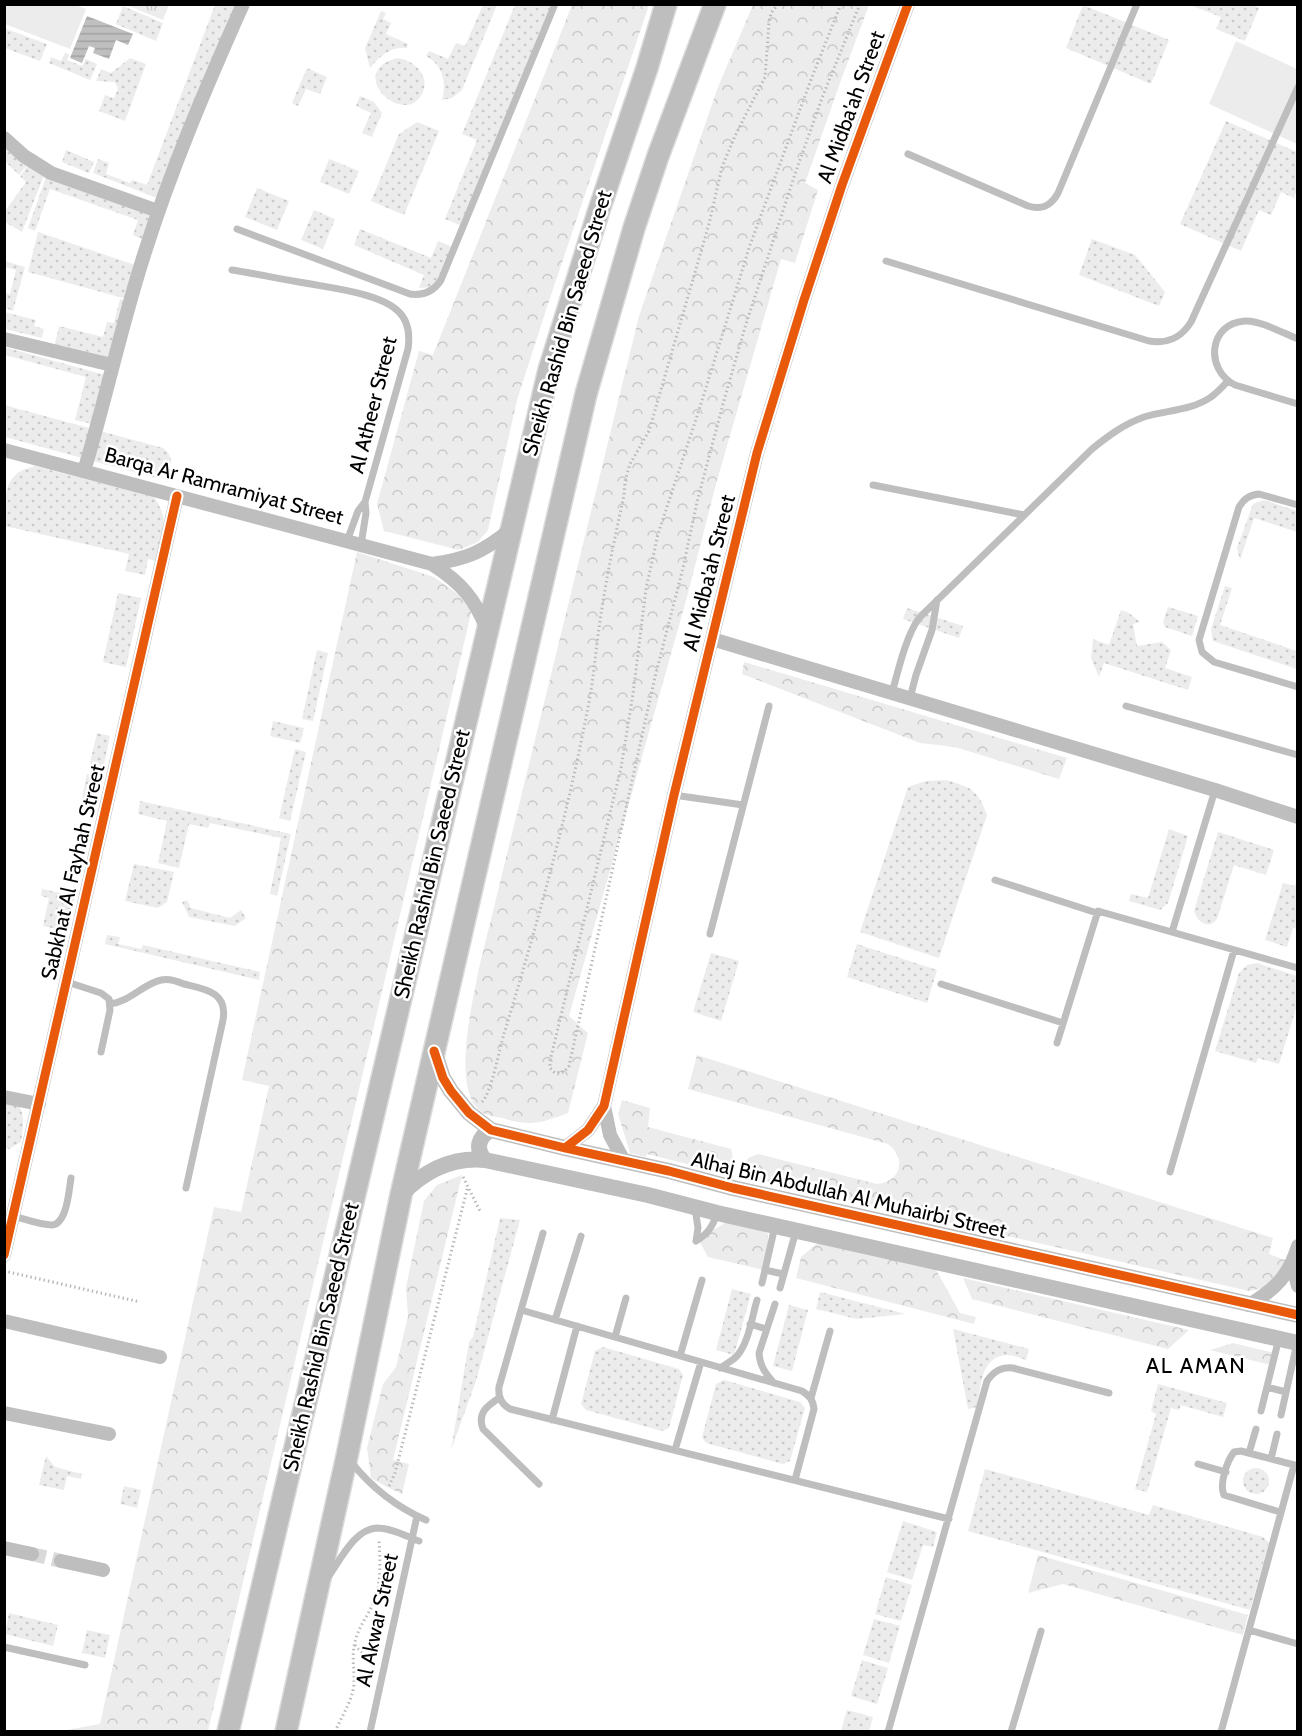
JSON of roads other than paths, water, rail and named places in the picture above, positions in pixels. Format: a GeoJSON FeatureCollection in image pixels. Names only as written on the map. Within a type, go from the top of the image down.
{"type":"FeatureCollection","features":[{"type":"Feature","properties":{"kind":"main road","name":"Sheikh Rashid Bin Saeed Street"},"geometry":{"type":"LineString","coordinates":[[228,1731],[549,370],[666,4]]}},
{"type":"Feature","properties":{"kind":"main road","name":"Sheikh Rashid Bin Saeed Street"},"geometry":{"type":"LineString","coordinates":[[286,1731],[347,1456],[401,1195],[589,384],[634,228],[669,125],[715,4]]}},
{"type":"Feature","properties":{"kind":"street"},"geometry":{"type":"LineString","coordinates":[[84,471],[96,433],[112,365],[158,211],[198,106],[243,4]]}},
{"type":"Feature","properties":{"kind":"street","name":"Al Midba'ah Street"},"geometry":{"type":"LineString","coordinates":[[565,1148],[588,1130],[604,1106],[674,795],[757,453],[804,300],[862,127],[908,4]]}},
{"type":"Feature","properties":{"kind":"street"},"geometry":{"type":"LineString","coordinates":[[4,138],[24,156],[51,173],[158,211]]}},
{"type":"Feature","properties":{"kind":"street"},"geometry":{"type":"LineString","coordinates":[[4,339],[112,365]]}},
{"type":"Feature","properties":{"kind":"street","name":"Barqa Ar Ramramiyat Street"},"geometry":{"type":"LineString","coordinates":[[4,450],[432,564],[466,592],[481,614],[486,630]]}},
{"type":"Feature","properties":{"kind":"street","name":"Sabkhat Al Fayhah Street"},"geometry":{"type":"LineString","coordinates":[[4,1255],[177,496]]}},
{"type":"Feature","properties":{"kind":"street","name":"Barqa Ar Ramramiyat Street"},"geometry":{"type":"LineString","coordinates":[[432,564],[467,557],[482,550],[510,530]]}},
{"type":"Feature","properties":{"kind":"street"},"geometry":{"type":"LineString","coordinates":[[712,639],[1298,817]]}},
{"type":"Feature","properties":{"kind":"street","name":"Alhaj Bin Abdullah Al Muhairbi Street"},"geometry":{"type":"LineString","coordinates":[[434,1051],[443,1078],[459,1102],[491,1130],[745,1191],[1298,1315]]}},
{"type":"Feature","properties":{"kind":"street"},"geometry":{"type":"LineString","coordinates":[[4,1096],[39,1104]]}},
{"type":"Feature","properties":{"kind":"street","name":"Al Midba'ah Street"},"geometry":{"type":"LineString","coordinates":[[604,1106],[610,1135],[624,1161]]}},
{"type":"Feature","properties":{"kind":"street"},"geometry":{"type":"LineString","coordinates":[[485,1160],[480,1155],[479,1143],[481,1137],[491,1130]]}},
{"type":"Feature","properties":{"kind":"street"},"geometry":{"type":"LineString","coordinates":[[401,1195],[425,1174],[439,1167],[470,1159],[485,1160],[1297,1343]]}},
{"type":"Feature","properties":{"kind":"street"},"geometry":{"type":"LineString","coordinates":[[1250,1305],[1274,1287],[1292,1264],[1298,1246]]}},
{"type":"Feature","properties":{"kind":"street"},"geometry":{"type":"LineString","coordinates":[[1292,1264],[1298,1286]]}},
{"type":"Feature","properties":{"kind":"street"},"geometry":{"type":"LineString","coordinates":[[4,1321],[160,1357]]}},
{"type":"Feature","properties":{"kind":"street"},"geometry":{"type":"LineString","coordinates":[[4,1413],[109,1434]]}},
{"type":"Feature","properties":{"kind":"street"},"geometry":{"type":"LineString","coordinates":[[4,1548],[32,1554]]}},
{"type":"Feature","properties":{"kind":"street"},"geometry":{"type":"LineString","coordinates":[[61,1561],[103,1570]]}},
{"type":"Feature","properties":{"kind":"lane"},"geometry":{"type":"LineString","coordinates":[[237,229],[410,294],[422,294],[434,289],[441,280],[555,4]]}},
{"type":"Feature","properties":{"kind":"lane"},"geometry":{"type":"LineString","coordinates":[[908,154],[1029,206],[1043,207],[1049,204],[1058,193],[1137,4]]}},
{"type":"Feature","properties":{"kind":"lane"},"geometry":{"type":"LineString","coordinates":[[886,261],[1149,341],[1174,339],[1187,329],[1191,322],[1298,87]]}},
{"type":"Feature","properties":{"kind":"lane","name":"Al Atheer Street"},"geometry":{"type":"LineString","coordinates":[[232,270],[362,294],[392,306],[404,317],[409,333],[408,349],[365,502],[358,512],[354,543]]}},
{"type":"Feature","properties":{"kind":"lane"},"geometry":{"type":"LineString","coordinates":[[1298,339],[1245,321],[1230,326],[1218,338],[1214,353],[1218,369],[1228,381],[1298,404]]}},
{"type":"Feature","properties":{"kind":"lane"},"geometry":{"type":"LineString","coordinates":[[892,694],[898,669],[915,623],[1092,449],[1115,431],[1143,417],[1182,409],[1202,402],[1228,381]]}},
{"type":"Feature","properties":{"kind":"lane"},"geometry":{"type":"LineString","coordinates":[[873,484],[1024,515]]}},
{"type":"Feature","properties":{"kind":"lane"},"geometry":{"type":"LineString","coordinates":[[1298,505],[1259,494],[1253,495],[1239,507],[1199,640],[1202,652],[1214,662],[1298,687]]}},
{"type":"Feature","properties":{"kind":"lane","name":"Al Atheer Street"},"geometry":{"type":"LineString","coordinates":[[354,543],[366,513],[365,502]]}},
{"type":"Feature","properties":{"kind":"lane"},"geometry":{"type":"LineString","coordinates":[[910,699],[932,630],[937,600]]}},
{"type":"Feature","properties":{"kind":"lane"},"geometry":{"type":"LineString","coordinates":[[710,934],[769,705]]}},
{"type":"Feature","properties":{"kind":"lane"},"geometry":{"type":"LineString","coordinates":[[1126,706],[1298,755]]}},
{"type":"Feature","properties":{"kind":"lane"},"geometry":{"type":"LineString","coordinates":[[1172,932],[1215,790]]}},
{"type":"Feature","properties":{"kind":"lane"},"geometry":{"type":"LineString","coordinates":[[674,795],[743,805]]}},
{"type":"Feature","properties":{"kind":"lane"},"geometry":{"type":"LineString","coordinates":[[995,880],[1097,913]]}},
{"type":"Feature","properties":{"kind":"lane"},"geometry":{"type":"LineString","coordinates":[[1057,1043],[1098,910],[1298,968]]}},
{"type":"Feature","properties":{"kind":"lane"},"geometry":{"type":"LineString","coordinates":[[1170,1172],[1234,950]]}},
{"type":"Feature","properties":{"kind":"lane"},"geometry":{"type":"LineString","coordinates":[[110,1004],[127,999],[159,980],[168,979],[208,990],[218,997],[224,1008],[186,1188]]}},
{"type":"Feature","properties":{"kind":"lane"},"geometry":{"type":"LineString","coordinates":[[67,982],[101,993],[109,999],[101,1052]]}},
{"type":"Feature","properties":{"kind":"lane"},"geometry":{"type":"LineString","coordinates":[[941,984],[1063,1023]]}},
{"type":"Feature","properties":{"kind":"lane"},"geometry":{"type":"LineString","coordinates":[[14,1216],[53,1225],[60,1222],[64,1215],[71,1178]]}},
{"type":"Feature","properties":{"kind":"lane"},"geometry":{"type":"LineString","coordinates":[[695,1208],[698,1228],[696,1241],[708,1232],[717,1213]]}},
{"type":"Feature","properties":{"kind":"lane"},"geometry":{"type":"LineString","coordinates":[[762,1283],[775,1226]]}},
{"type":"Feature","properties":{"kind":"lane"},"geometry":{"type":"LineString","coordinates":[[780,1288],[796,1231]]}},
{"type":"Feature","properties":{"kind":"lane"},"geometry":{"type":"LineString","coordinates":[[543,1233],[499,1387],[499,1398],[505,1407],[949,1519]]}},
{"type":"Feature","properties":{"kind":"lane"},"geometry":{"type":"LineString","coordinates":[[555,1320],[581,1236]]}},
{"type":"Feature","properties":{"kind":"lane"},"geometry":{"type":"LineString","coordinates":[[765,1270],[783,1274]]}},
{"type":"Feature","properties":{"kind":"lane"},"geometry":{"type":"LineString","coordinates":[[680,1356],[702,1280]]}},
{"type":"Feature","properties":{"kind":"lane"},"geometry":{"type":"LineString","coordinates":[[615,1337],[626,1298]]}},
{"type":"Feature","properties":{"kind":"lane"},"geometry":{"type":"LineString","coordinates":[[720,1368],[732,1361],[741,1351],[757,1300]]}},
{"type":"Feature","properties":{"kind":"lane"},"geometry":{"type":"LineString","coordinates":[[774,1383],[764,1372],[760,1360],[760,1347],[775,1304]]}},
{"type":"Feature","properties":{"kind":"lane"},"geometry":{"type":"LineString","coordinates":[[521,1310],[802,1391],[811,1398]]}},
{"type":"Feature","properties":{"kind":"lane"},"geometry":{"type":"LineString","coordinates":[[750,1324],[766,1329]]}},
{"type":"Feature","properties":{"kind":"lane"},"geometry":{"type":"LineString","coordinates":[[552,1420],[577,1326]]}},
{"type":"Feature","properties":{"kind":"lane"},"geometry":{"type":"LineString","coordinates":[[795,1480],[814,1409],[811,1398],[830,1330]]}},
{"type":"Feature","properties":{"kind":"lane"},"geometry":{"type":"LineString","coordinates":[[1261,1411],[1279,1338]]}},
{"type":"Feature","properties":{"kind":"lane"},"geometry":{"type":"LineString","coordinates":[[1281,1415],[1297,1343]]}},
{"type":"Feature","properties":{"kind":"lane"},"geometry":{"type":"LineString","coordinates":[[675,1450],[700,1362]]}},
{"type":"Feature","properties":{"kind":"lane"},"geometry":{"type":"LineString","coordinates":[[888,1731],[985,1389],[992,1375],[1005,1368],[1013,1368],[1109,1393]]}},
{"type":"Feature","properties":{"kind":"lane"},"geometry":{"type":"LineString","coordinates":[[1267,1387],[1286,1392]]}},
{"type":"Feature","properties":{"kind":"lane"},"geometry":{"type":"LineString","coordinates":[[499,1398],[482,1412],[483,1429],[539,1484]]}},
{"type":"Feature","properties":{"kind":"lane"},"geometry":{"type":"LineString","coordinates":[[1249,1453],[1256,1429]]}},
{"type":"Feature","properties":{"kind":"lane"},"geometry":{"type":"LineString","coordinates":[[1271,1459],[1277,1434]]}},
{"type":"Feature","properties":{"kind":"lane"},"geometry":{"type":"LineString","coordinates":[[1221,1731],[1280,1512],[1296,1465],[1237,1450],[1234,1452],[1222,1491],[1227,1497],[1280,1512]]}},
{"type":"Feature","properties":{"kind":"lane"},"geometry":{"type":"LineString","coordinates":[[347,1456],[362,1475],[384,1496],[426,1520]]}},
{"type":"Feature","properties":{"kind":"lane"},"geometry":{"type":"LineString","coordinates":[[1198,1464],[1226,1472]]}},
{"type":"Feature","properties":{"kind":"lane","name":"Al Akwar Street"},"geometry":{"type":"LineString","coordinates":[[370,1731],[381,1676],[415,1539],[417,1516]]}},
{"type":"Feature","properties":{"kind":"lane"},"geometry":{"type":"LineString","coordinates":[[316,1594],[352,1543],[370,1529],[392,1530],[415,1539]]}},
{"type":"Feature","properties":{"kind":"lane"},"geometry":{"type":"LineString","coordinates":[[1249,1630],[1298,1644]]}},
{"type":"Feature","properties":{"kind":"lane"},"geometry":{"type":"LineString","coordinates":[[1011,1731],[1041,1631]]}},
{"type":"Feature","properties":{"kind":"lane"},"geometry":{"type":"LineString","coordinates":[[4,1647],[85,1665]]}},
{"type":"Feature","properties":{"kind":"tunnel"},"geometry":{"type":"LineString","coordinates":[[32,1554],[61,1561]]}},
{"type":"Feature","properties":{"kind":"district","name":"AL AMAN"},"geometry":{"type":"Point","coordinates":[1196,1365]}}]}
